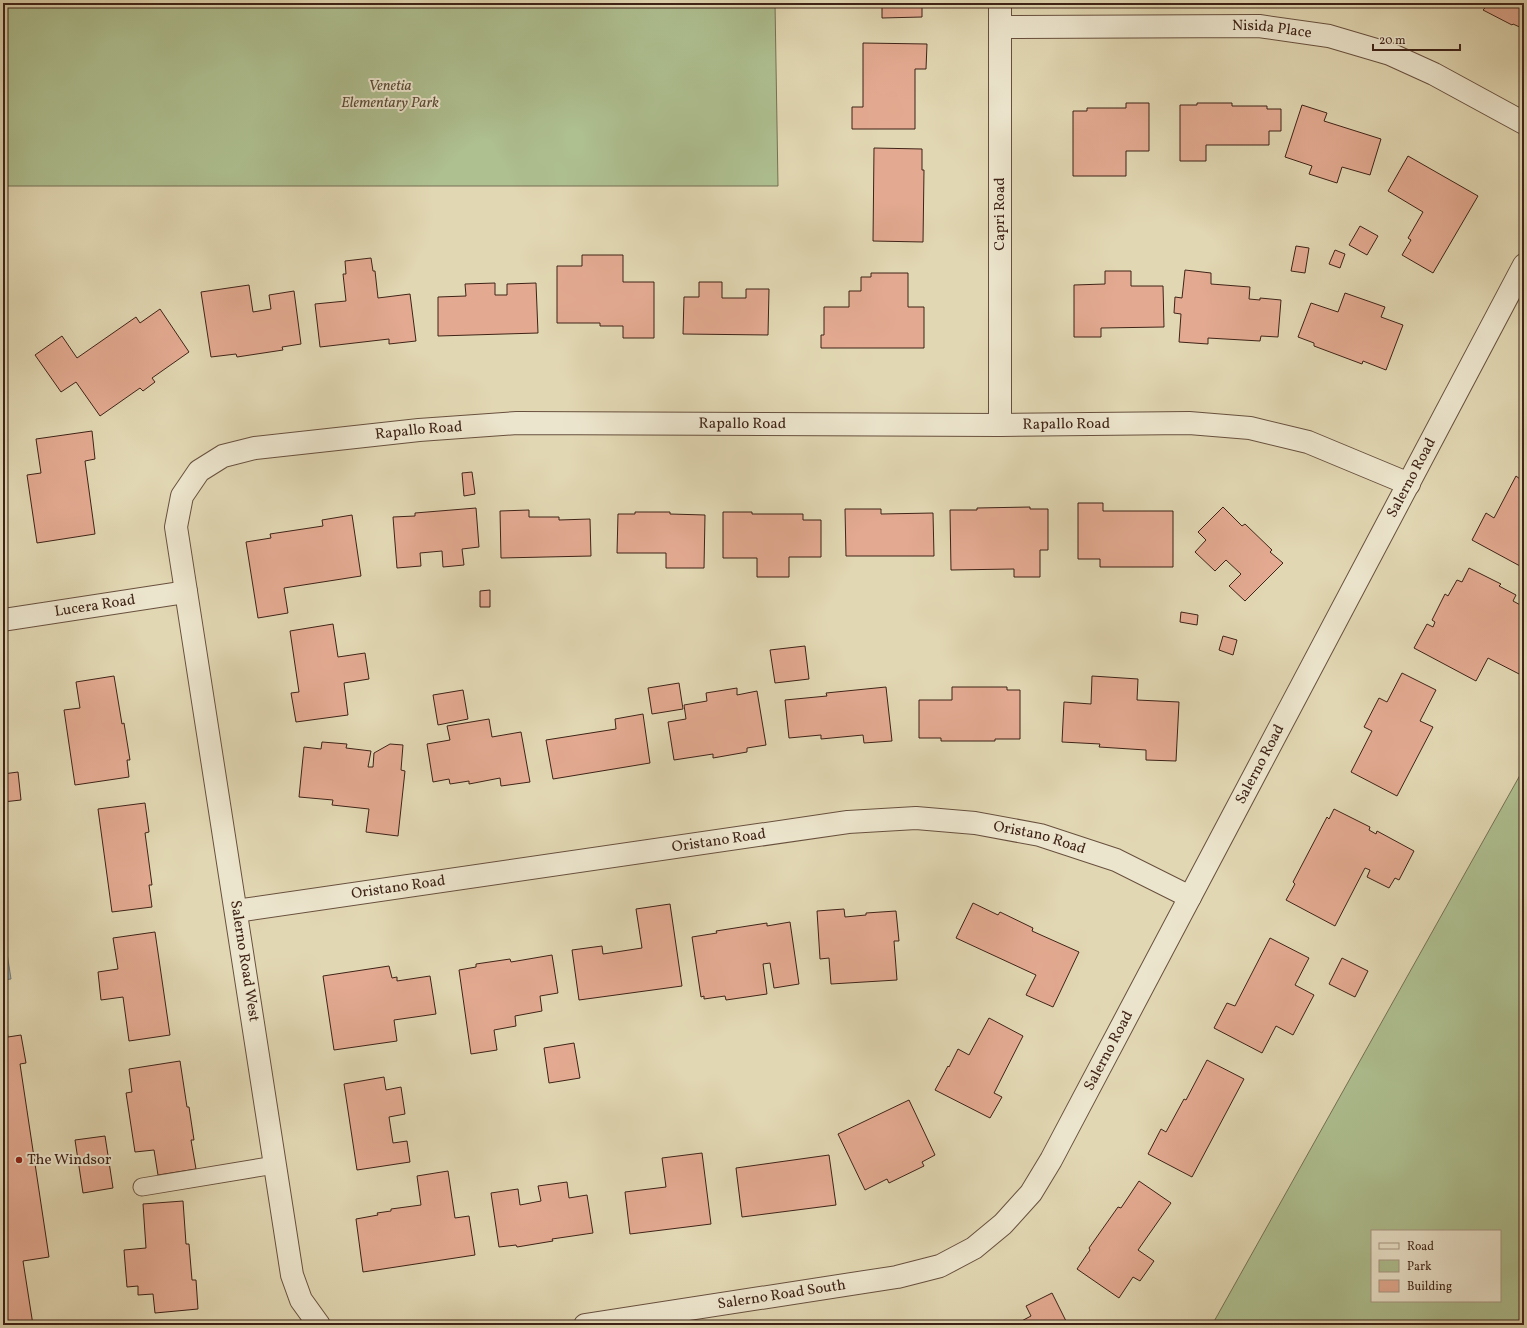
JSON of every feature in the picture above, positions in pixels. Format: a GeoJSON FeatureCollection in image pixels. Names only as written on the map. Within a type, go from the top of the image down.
{"type":"FeatureCollection","features":[{"type":"Feature","properties":{"kind":"street","name":"Capri Road"},"geometry":{"type":"LineString","coordinates":[[1000,3],[1000,425]]}},
{"type":"Feature","properties":{"kind":"street","name":"Nisida Place"},"geometry":{"type":"LineString","coordinates":[[1000,27],[1259,26],[1329,36],[1390,54],[1434,74],[1524,123]]}},
{"type":"Feature","properties":{"kind":"street","name":"Salerno Road"},"geometry":{"type":"LineString","coordinates":[[974,1248],[1003,1224],[1031,1194],[1051,1160],[1524,265]]}},
{"type":"Feature","properties":{"kind":"street","name":"Rapallo Road"},"geometry":{"type":"LineString","coordinates":[[186,592],[176,528],[182,496],[199,471],[223,456],[255,448],[419,430],[517,423],[1000,425],[1189,423],[1250,428],[1308,442],[1409,484]]}},
{"type":"Feature","properties":{"kind":"street","name":"Lucera Road"},"geometry":{"type":"LineString","coordinates":[[3,620],[186,592]]}},
{"type":"Feature","properties":{"kind":"street","name":"Salerno Road West"},"geometry":{"type":"LineString","coordinates":[[186,592],[292,1274],[302,1300],[318,1325]]}},
{"type":"Feature","properties":{"kind":"street","name":"Oristano Road"},"geometry":{"type":"LineString","coordinates":[[236,911],[848,822],[916,818],[975,823],[1040,835],[1116,860],[1190,897]]}},
{"type":"Feature","properties":{"kind":"street","name":"Salerno Road South"},"geometry":{"type":"LineString","coordinates":[[585,1325],[897,1277],[940,1266],[974,1248]]}},
{"type":"Feature","properties":{"kind":"lane"},"geometry":{"type":"LineString","coordinates":[[142,1187],[275,1164]]}},
{"type":"Feature","properties":{"kind":"green space","name":"Venetia Elementary Park"},"geometry":{"type":"Polygon","coordinates":[[[3,3],[775,3],[778,186],[3,186],[3,3]]]}},
{"type":"Feature","properties":{"kind":"green space"},"geometry":{"type":"Polygon","coordinates":[[[1524,768],[1524,1325],[1212,1325],[1524,768]]]}},
{"type":"Feature","properties":{"kind":"water"},"geometry":{"type":"Polygon","coordinates":[[[3,927],[11,979],[3,980],[3,927]]]}},
{"type":"Feature","properties":{"kind":"building"},"geometry":{"type":"Polygon","coordinates":[[[868,3],[922,3],[922,17],[882,18],[882,6],[868,6],[868,3]]]}},
{"type":"Feature","properties":{"kind":"building"},"geometry":{"type":"Polygon","coordinates":[[[1476,3],[1524,3],[1524,29],[1513,24],[1512,25],[1483,10],[1485,8],[1476,3]]]}},
{"type":"Feature","properties":{"kind":"building"},"geometry":{"type":"Polygon","coordinates":[[[863,43],[927,44],[926,69],[915,69],[915,129],[852,129],[852,107],[863,107],[863,43]]]}},
{"type":"Feature","properties":{"kind":"building"},"geometry":{"type":"Polygon","coordinates":[[[1126,103],[1149,103],[1149,151],[1126,151],[1126,176],[1073,176],[1073,111],[1087,111],[1087,108],[1126,108],[1126,103]]]}},
{"type":"Feature","properties":{"kind":"building"},"geometry":{"type":"Polygon","coordinates":[[[1197,103],[1232,103],[1232,106],[1267,106],[1267,109],[1281,109],[1281,131],[1269,131],[1269,145],[1206,145],[1206,161],[1180,161],[1180,105],[1197,105],[1197,103]]]}},
{"type":"Feature","properties":{"kind":"building"},"geometry":{"type":"Polygon","coordinates":[[[1302,105],[1327,113],[1324,121],[1381,139],[1370,175],[1342,167],[1337,183],[1309,174],[1312,166],[1285,157],[1302,105]]]}},
{"type":"Feature","properties":{"kind":"building"},"geometry":{"type":"Polygon","coordinates":[[[874,148],[922,149],[922,170],[924,170],[923,242],[873,241],[874,148]]]}},
{"type":"Feature","properties":{"kind":"building"},"geometry":{"type":"Polygon","coordinates":[[[1408,156],[1478,196],[1433,273],[1402,255],[1411,240],[1408,238],[1423,212],[1388,191],[1408,156]]]}},
{"type":"Feature","properties":{"kind":"building"},"geometry":{"type":"Polygon","coordinates":[[[1360,226],[1378,236],[1367,255],[1349,245],[1360,226]]]}},
{"type":"Feature","properties":{"kind":"building"},"geometry":{"type":"Polygon","coordinates":[[[1296,246],[1309,248],[1305,273],[1291,271],[1296,246]]]}},
{"type":"Feature","properties":{"kind":"building"},"geometry":{"type":"Polygon","coordinates":[[[1335,250],[1345,254],[1340,268],[1329,264],[1335,250]]]}},
{"type":"Feature","properties":{"kind":"building"},"geometry":{"type":"Polygon","coordinates":[[[582,255],[623,255],[623,282],[654,282],[654,338],[623,338],[623,326],[600,326],[600,323],[557,323],[557,266],[582,266],[582,255]]]}},
{"type":"Feature","properties":{"kind":"building"},"geometry":{"type":"Polygon","coordinates":[[[371,258],[373,271],[375,271],[378,298],[410,294],[416,341],[389,344],[389,339],[320,347],[315,304],[346,301],[343,274],[346,274],[345,261],[371,258]]]}},
{"type":"Feature","properties":{"kind":"building"},"geometry":{"type":"Polygon","coordinates":[[[1185,270],[1211,273],[1211,284],[1250,287],[1249,299],[1260,300],[1260,298],[1281,300],[1278,337],[1261,336],[1260,341],[1208,338],[1208,344],[1179,342],[1181,314],[1174,313],[1175,297],[1182,298],[1185,270]]]}},
{"type":"Feature","properties":{"kind":"building"},"geometry":{"type":"Polygon","coordinates":[[[1105,271],[1131,271],[1131,286],[1163,286],[1164,327],[1101,328],[1101,337],[1074,337],[1074,285],[1105,284],[1105,271]]]}},
{"type":"Feature","properties":{"kind":"building"},"geometry":{"type":"Polygon","coordinates":[[[871,273],[908,273],[908,307],[924,307],[924,348],[821,348],[821,335],[824,335],[824,307],[849,307],[849,291],[861,291],[861,277],[871,277],[871,273]]]}},
{"type":"Feature","properties":{"kind":"building"},"geometry":{"type":"Polygon","coordinates":[[[699,282],[722,282],[722,298],[746,298],[746,289],[769,289],[768,335],[683,334],[684,297],[699,297],[699,282]]]}},
{"type":"Feature","properties":{"kind":"building"},"geometry":{"type":"Polygon","coordinates":[[[495,283],[495,295],[507,295],[507,284],[536,283],[538,333],[438,336],[438,297],[466,296],[465,284],[495,283]]]}},
{"type":"Feature","properties":{"kind":"building"},"geometry":{"type":"Polygon","coordinates":[[[249,285],[253,312],[271,309],[269,295],[294,291],[301,344],[282,347],[283,350],[237,357],[236,354],[211,357],[201,292],[249,285]]]}},
{"type":"Feature","properties":{"kind":"building"},"geometry":{"type":"Polygon","coordinates":[[[1345,293],[1385,307],[1381,317],[1403,325],[1386,370],[1363,361],[1362,364],[1314,346],[1314,343],[1298,337],[1311,303],[1338,312],[1345,293]]]}},
{"type":"Feature","properties":{"kind":"building"},"geometry":{"type":"Polygon","coordinates":[[[160,309],[189,352],[152,378],[155,382],[143,391],[140,388],[100,416],[76,382],[61,392],[35,355],[62,336],[77,358],[136,317],[140,323],[160,309]]]}},
{"type":"Feature","properties":{"kind":"building"},"geometry":{"type":"Polygon","coordinates":[[[92,431],[95,459],[85,461],[95,534],[37,543],[27,475],[41,473],[36,439],[92,431]]]}},
{"type":"Feature","properties":{"kind":"building"},"geometry":{"type":"Polygon","coordinates":[[[1524,471],[1524,559],[1520,566],[1472,540],[1486,513],[1494,518],[1516,476],[1520,479],[1524,471]]]}},
{"type":"Feature","properties":{"kind":"building"},"geometry":{"type":"Polygon","coordinates":[[[472,472],[475,494],[464,496],[462,473],[472,472]]]}},
{"type":"Feature","properties":{"kind":"building"},"geometry":{"type":"Polygon","coordinates":[[[1078,503],[1103,503],[1103,511],[1173,511],[1173,567],[1100,567],[1100,559],[1078,559],[1078,503]]]}},
{"type":"Feature","properties":{"kind":"building"},"geometry":{"type":"Polygon","coordinates":[[[1030,507],[1030,509],[1048,509],[1048,550],[1040,550],[1040,577],[1014,577],[1014,569],[951,570],[950,510],[1030,507]]]}},
{"type":"Feature","properties":{"kind":"building"},"geometry":{"type":"Polygon","coordinates":[[[1223,507],[1242,526],[1245,524],[1272,550],[1270,552],[1283,563],[1245,601],[1229,586],[1241,574],[1226,560],[1215,571],[1195,552],[1206,540],[1198,532],[1223,507]]]}},
{"type":"Feature","properties":{"kind":"building"},"geometry":{"type":"Polygon","coordinates":[[[476,508],[479,547],[462,549],[464,565],[443,567],[442,551],[420,553],[421,566],[397,568],[393,517],[415,516],[415,513],[476,508]]]}},
{"type":"Feature","properties":{"kind":"building"},"geometry":{"type":"Polygon","coordinates":[[[845,509],[881,509],[881,514],[933,513],[934,556],[846,556],[845,509]]]}},
{"type":"Feature","properties":{"kind":"building"},"geometry":{"type":"Polygon","coordinates":[[[529,510],[529,517],[559,517],[559,520],[590,519],[591,556],[501,558],[500,511],[529,510]]]}},
{"type":"Feature","properties":{"kind":"building"},"geometry":{"type":"Polygon","coordinates":[[[635,512],[670,512],[670,514],[705,515],[704,568],[666,568],[666,553],[617,553],[618,514],[635,514],[635,512]]]}},
{"type":"Feature","properties":{"kind":"building"},"geometry":{"type":"Polygon","coordinates":[[[723,512],[752,512],[752,514],[803,514],[803,520],[821,520],[821,557],[789,557],[789,577],[757,577],[757,558],[723,558],[723,512]]]}},
{"type":"Feature","properties":{"kind":"building"},"geometry":{"type":"Polygon","coordinates":[[[352,515],[361,576],[284,588],[288,613],[258,618],[246,542],[271,538],[270,534],[323,526],[322,520],[352,515]]]}},
{"type":"Feature","properties":{"kind":"building"},"geometry":{"type":"Polygon","coordinates":[[[1469,568],[1501,584],[1499,586],[1516,595],[1513,601],[1524,607],[1523,676],[1488,658],[1476,681],[1414,648],[1427,624],[1433,627],[1435,622],[1432,620],[1445,594],[1448,596],[1457,580],[1462,582],[1469,568]]]}},
{"type":"Feature","properties":{"kind":"building"},"geometry":{"type":"Polygon","coordinates":[[[490,590],[490,607],[480,607],[480,591],[490,590]]]}},
{"type":"Feature","properties":{"kind":"building"},"geometry":{"type":"Polygon","coordinates":[[[1181,612],[1198,615],[1197,625],[1180,622],[1181,612]]]}},
{"type":"Feature","properties":{"kind":"building"},"geometry":{"type":"Polygon","coordinates":[[[333,624],[338,657],[365,653],[369,679],[344,683],[348,715],[296,722],[291,693],[299,692],[290,631],[333,624]]]}},
{"type":"Feature","properties":{"kind":"building"},"geometry":{"type":"Polygon","coordinates":[[[1223,636],[1237,640],[1233,655],[1219,650],[1223,636]]]}},
{"type":"Feature","properties":{"kind":"building"},"geometry":{"type":"Polygon","coordinates":[[[805,646],[809,679],[775,683],[770,650],[805,646]]]}},
{"type":"Feature","properties":{"kind":"building"},"geometry":{"type":"Polygon","coordinates":[[[1402,673],[1436,690],[1420,721],[1433,727],[1397,796],[1351,772],[1372,731],[1364,727],[1379,698],[1387,702],[1402,673]]]}},
{"type":"Feature","properties":{"kind":"building"},"geometry":{"type":"Polygon","coordinates":[[[114,676],[130,760],[127,760],[129,777],[75,785],[64,710],[80,708],[76,682],[114,676]]]}},
{"type":"Feature","properties":{"kind":"building"},"geometry":{"type":"Polygon","coordinates":[[[1092,676],[1138,679],[1137,700],[1179,702],[1176,761],[1146,760],[1146,750],[1099,747],[1100,744],[1062,742],[1064,702],[1091,704],[1092,676]]]}},
{"type":"Feature","properties":{"kind":"building"},"geometry":{"type":"Polygon","coordinates":[[[679,683],[683,709],[652,714],[648,688],[679,683]]]}},
{"type":"Feature","properties":{"kind":"building"},"geometry":{"type":"Polygon","coordinates":[[[886,687],[892,741],[864,743],[863,735],[821,739],[821,735],[789,738],[785,700],[827,696],[826,693],[886,687]]]}},
{"type":"Feature","properties":{"kind":"building"},"geometry":{"type":"Polygon","coordinates":[[[952,687],[1007,687],[1007,690],[1020,690],[1020,739],[995,739],[995,741],[941,741],[941,738],[919,738],[919,700],[952,700],[952,687]]]}},
{"type":"Feature","properties":{"kind":"building"},"geometry":{"type":"Polygon","coordinates":[[[737,688],[737,695],[757,691],[766,745],[747,748],[747,752],[713,758],[713,754],[674,760],[668,722],[686,719],[684,705],[707,701],[706,693],[737,688]]]}},
{"type":"Feature","properties":{"kind":"building"},"geometry":{"type":"Polygon","coordinates":[[[463,690],[468,719],[438,725],[433,695],[463,690]]]}},
{"type":"Feature","properties":{"kind":"building"},"geometry":{"type":"Polygon","coordinates":[[[643,714],[650,763],[553,779],[546,740],[616,729],[615,719],[643,714]]]}},
{"type":"Feature","properties":{"kind":"building"},"geometry":{"type":"Polygon","coordinates":[[[5,719],[7,757],[3,757],[3,720],[5,719]]]}},
{"type":"Feature","properties":{"kind":"building"},"geometry":{"type":"Polygon","coordinates":[[[489,719],[492,737],[521,732],[530,782],[501,786],[500,778],[469,784],[469,781],[450,784],[449,779],[433,782],[427,744],[450,740],[447,726],[489,719]]]}},
{"type":"Feature","properties":{"kind":"building"},"geometry":{"type":"Polygon","coordinates":[[[322,742],[347,744],[346,748],[371,751],[368,767],[373,767],[374,753],[390,744],[403,745],[401,770],[405,771],[398,836],[366,832],[369,809],[332,805],[333,800],[299,797],[304,747],[321,749],[322,742]]]}},
{"type":"Feature","properties":{"kind":"building"},"geometry":{"type":"Polygon","coordinates":[[[18,772],[21,800],[3,802],[3,774],[18,772]]]}},
{"type":"Feature","properties":{"kind":"building"},"geometry":{"type":"Polygon","coordinates":[[[145,803],[149,832],[145,833],[152,885],[149,885],[152,907],[112,912],[98,809],[145,803]]]}},
{"type":"Feature","properties":{"kind":"building"},"geometry":{"type":"Polygon","coordinates":[[[1334,809],[1370,827],[1369,830],[1376,834],[1377,831],[1414,851],[1399,880],[1395,878],[1389,888],[1367,877],[1370,870],[1365,868],[1335,926],[1286,900],[1295,884],[1293,882],[1327,817],[1329,819],[1334,809]]]}},
{"type":"Feature","properties":{"kind":"building"},"geometry":{"type":"Polygon","coordinates":[[[973,903],[998,915],[1000,912],[1033,928],[1032,931],[1079,952],[1053,1007],[1026,995],[1036,975],[956,938],[973,903]]]}},
{"type":"Feature","properties":{"kind":"building"},"geometry":{"type":"Polygon","coordinates":[[[670,904],[682,986],[579,1000],[572,950],[602,946],[603,954],[642,948],[636,909],[670,904]]]}},
{"type":"Feature","properties":{"kind":"building"},"geometry":{"type":"Polygon","coordinates":[[[844,909],[845,917],[866,915],[866,913],[896,911],[899,941],[894,941],[897,980],[831,984],[829,958],[820,959],[817,911],[844,909]]]}},
{"type":"Feature","properties":{"kind":"building"},"geometry":{"type":"Polygon","coordinates":[[[790,922],[799,984],[774,988],[770,963],[763,964],[767,994],[726,1000],[725,996],[704,999],[704,996],[701,997],[692,937],[717,933],[716,931],[767,923],[767,926],[790,922]]]}},
{"type":"Feature","properties":{"kind":"building"},"geometry":{"type":"Polygon","coordinates":[[[155,932],[170,1035],[129,1041],[123,997],[101,1000],[98,972],[118,969],[113,938],[155,932]]]}},
{"type":"Feature","properties":{"kind":"building"},"geometry":{"type":"Polygon","coordinates":[[[1270,938],[1309,958],[1295,985],[1314,995],[1293,1035],[1276,1026],[1262,1053],[1214,1028],[1227,1003],[1235,1006],[1270,938]]]}},
{"type":"Feature","properties":{"kind":"building"},"geometry":{"type":"Polygon","coordinates":[[[552,955],[558,993],[540,996],[542,1011],[515,1016],[516,1026],[494,1030],[497,1050],[471,1054],[459,970],[476,967],[476,964],[510,959],[511,962],[552,955]]]}},
{"type":"Feature","properties":{"kind":"building"},"geometry":{"type":"Polygon","coordinates":[[[1342,958],[1368,971],[1355,997],[1329,984],[1342,958]]]}},
{"type":"Feature","properties":{"kind":"building"},"geometry":{"type":"Polygon","coordinates":[[[389,966],[392,978],[397,977],[397,981],[430,976],[436,1014],[394,1020],[397,1041],[334,1050],[323,976],[389,966]]]}},
{"type":"Feature","properties":{"kind":"building","name":"The Windsor"},"geometry":{"type":"Polygon","coordinates":[[[3,1005],[8,1037],[21,1035],[26,1063],[20,1064],[49,1257],[23,1261],[33,1325],[3,1325],[3,1005]]]}},
{"type":"Feature","properties":{"kind":"building"},"geometry":{"type":"Polygon","coordinates":[[[989,1018],[1023,1036],[994,1093],[1002,1097],[990,1118],[935,1090],[958,1049],[969,1055],[989,1018]]]}},
{"type":"Feature","properties":{"kind":"building"},"geometry":{"type":"Polygon","coordinates":[[[574,1043],[580,1078],[549,1083],[544,1048],[574,1043]]]}},
{"type":"Feature","properties":{"kind":"building"},"geometry":{"type":"Polygon","coordinates":[[[1207,1060],[1244,1079],[1192,1177],[1148,1154],[1161,1129],[1166,1132],[1184,1099],[1186,1100],[1207,1060]]]}},
{"type":"Feature","properties":{"kind":"building"},"geometry":{"type":"Polygon","coordinates":[[[180,1061],[194,1140],[191,1140],[196,1169],[158,1175],[154,1150],[135,1152],[126,1093],[132,1092],[129,1069],[180,1061]]]}},
{"type":"Feature","properties":{"kind":"building"},"geometry":{"type":"Polygon","coordinates":[[[384,1077],[386,1090],[401,1087],[405,1114],[389,1117],[393,1143],[407,1141],[410,1162],[357,1170],[344,1084],[384,1077]]]}},
{"type":"Feature","properties":{"kind":"building"},"geometry":{"type":"Polygon","coordinates":[[[909,1100],[935,1155],[922,1162],[924,1166],[889,1183],[887,1179],[865,1190],[838,1134],[909,1100]]]}},
{"type":"Feature","properties":{"kind":"building"},"geometry":{"type":"Polygon","coordinates":[[[105,1136],[113,1188],[83,1193],[75,1140],[105,1136]]]}},
{"type":"Feature","properties":{"kind":"building"},"geometry":{"type":"Polygon","coordinates":[[[702,1153],[711,1224],[630,1234],[625,1192],[666,1187],[662,1158],[702,1153]]]}},
{"type":"Feature","properties":{"kind":"building"},"geometry":{"type":"Polygon","coordinates":[[[829,1155],[836,1205],[742,1217],[736,1168],[829,1155]]]}},
{"type":"Feature","properties":{"kind":"building"},"geometry":{"type":"Polygon","coordinates":[[[448,1171],[455,1218],[469,1216],[475,1255],[363,1272],[356,1219],[378,1215],[377,1213],[391,1211],[391,1209],[421,1205],[417,1176],[448,1171]]]}},
{"type":"Feature","properties":{"kind":"building"},"geometry":{"type":"Polygon","coordinates":[[[1139,1181],[1171,1203],[1138,1250],[1154,1261],[1140,1281],[1133,1277],[1119,1298],[1077,1269],[1090,1250],[1089,1248],[1118,1207],[1121,1208],[1139,1181]]]}},
{"type":"Feature","properties":{"kind":"building"},"geometry":{"type":"Polygon","coordinates":[[[567,1182],[569,1198],[587,1195],[593,1233],[552,1239],[553,1241],[517,1247],[516,1245],[499,1247],[491,1193],[518,1189],[520,1205],[541,1201],[538,1186],[567,1182]]]}},
{"type":"Feature","properties":{"kind":"building"},"geometry":{"type":"Polygon","coordinates":[[[183,1201],[186,1244],[189,1244],[192,1280],[196,1280],[198,1309],[155,1313],[153,1294],[138,1295],[138,1286],[127,1287],[124,1250],[146,1248],[143,1204],[183,1201]]]}},
{"type":"Feature","properties":{"kind":"building"},"geometry":{"type":"Polygon","coordinates":[[[1052,1293],[1068,1325],[1014,1325],[1031,1316],[1026,1306],[1052,1293]]]}},
{"type":"Feature","properties":{"kind":"place","name":"The Windsor"},"geometry":{"type":"Point","coordinates":[19,1160]}}]}
